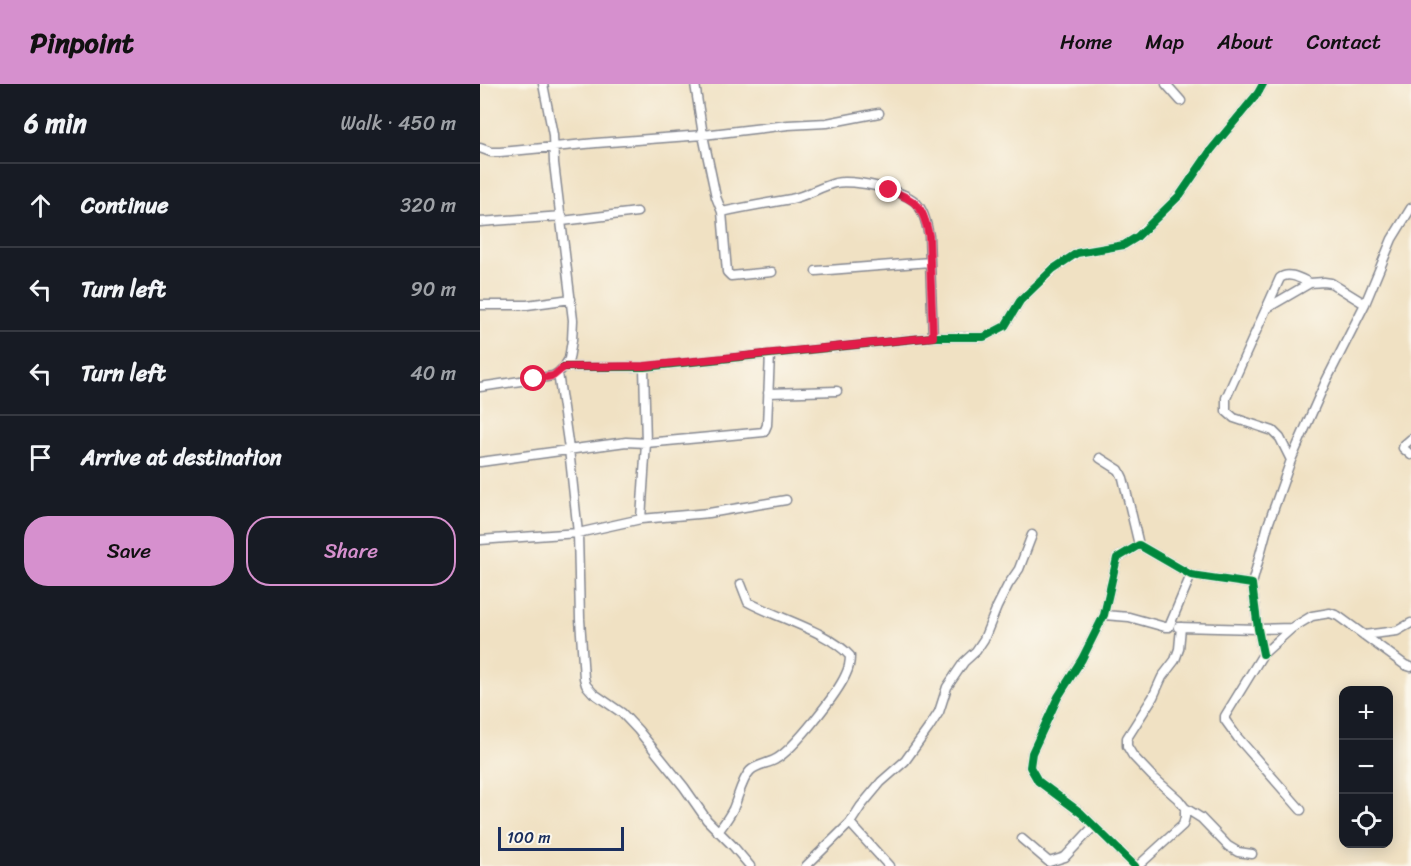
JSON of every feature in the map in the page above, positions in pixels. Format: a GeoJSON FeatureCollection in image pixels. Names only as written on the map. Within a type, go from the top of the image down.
{"type":"FeatureCollection","features":[{"type":"Feature","properties":{"kind":"street"},"geometry":{"type":"LineString","coordinates":[[480,387],[553,376],[569,359],[573,320],[555,173],[553,135],[543,84]]}},
{"type":"Feature","properties":{"kind":"street"},"geometry":{"type":"LineString","coordinates":[[695,84],[703,135],[716,196],[722,212],[727,272],[731,276],[772,272]]}},
{"type":"Feature","properties":{"kind":"street"},"geometry":{"type":"LineString","coordinates":[[1166,84],[1181,100]]}},
{"type":"Feature","properties":{"kind":"street"},"geometry":{"type":"LineString","coordinates":[[561,370],[644,366],[933,337],[984,337],[1005,326],[1020,301],[1053,269],[1077,253],[1124,245],[1137,237],[1180,195],[1211,150],[1263,84]]}},
{"type":"Feature","properties":{"kind":"street"},"geometry":{"type":"LineString","coordinates":[[480,148],[500,152],[703,135],[826,123],[879,113]]}},
{"type":"Feature","properties":{"kind":"street"},"geometry":{"type":"LineString","coordinates":[[722,212],[793,198],[836,183],[854,183],[906,196],[918,204],[927,223],[933,337]]}},
{"type":"Feature","properties":{"kind":"street"},"geometry":{"type":"LineString","coordinates":[[1263,654],[1252,584],[1268,525],[1291,460],[1326,381],[1365,304],[1392,239],[1411,208]]}},
{"type":"Feature","properties":{"kind":"street"},"geometry":{"type":"LineString","coordinates":[[480,222],[637,212]]}},
{"type":"Feature","properties":{"kind":"street"},"geometry":{"type":"LineString","coordinates":[[816,272],[930,262]]}},
{"type":"Feature","properties":{"kind":"street"},"geometry":{"type":"LineString","coordinates":[[1291,460],[1280,438],[1273,431],[1233,418],[1226,411],[1226,398],[1280,278],[1290,275],[1310,283],[1330,283],[1365,304]]}},
{"type":"Feature","properties":{"kind":"street"},"geometry":{"type":"LineString","coordinates":[[1266,309],[1310,283]]}},
{"type":"Feature","properties":{"kind":"street"},"geometry":{"type":"LineString","coordinates":[[480,305],[527,305],[570,299]]}},
{"type":"Feature","properties":{"kind":"street"},"geometry":{"type":"LineString","coordinates":[[480,462],[626,442],[646,443],[764,432],[767,425],[770,354]]}},
{"type":"Feature","properties":{"kind":"street"},"geometry":{"type":"LineString","coordinates":[[641,519],[646,443],[644,366]]}},
{"type":"Feature","properties":{"kind":"street"},"geometry":{"type":"LineString","coordinates":[[561,370],[578,533],[580,619],[586,685],[593,693],[622,713],[638,730],[684,787],[707,820],[750,866]]}},
{"type":"Feature","properties":{"kind":"street"},"geometry":{"type":"LineString","coordinates":[[768,393],[837,391]]}},
{"type":"Feature","properties":{"kind":"street"},"geometry":{"type":"LineString","coordinates":[[1411,439],[1403,448],[1411,454]]}},
{"type":"Feature","properties":{"kind":"street"},"geometry":{"type":"LineString","coordinates":[[1100,458],[1119,470],[1139,545],[1191,574],[1252,584]]}},
{"type":"Feature","properties":{"kind":"street"},"geometry":{"type":"LineString","coordinates":[[480,540],[578,533],[641,519],[709,513],[786,500]]}},
{"type":"Feature","properties":{"kind":"street"},"geometry":{"type":"LineString","coordinates":[[806,866],[850,824],[861,806],[881,782],[905,761],[928,729],[939,712],[947,687],[984,639],[1008,585],[1019,570],[1032,535]]}},
{"type":"Feature","properties":{"kind":"street"},"geometry":{"type":"LineString","coordinates":[[1139,545],[1117,558],[1104,615],[1083,659],[1058,697],[1032,753],[1030,767],[1038,781],[1081,813],[1136,866],[1183,825],[1185,808]]}},
{"type":"Feature","properties":{"kind":"street"},"geometry":{"type":"LineString","coordinates":[[1169,627],[1191,574]]}},
{"type":"Feature","properties":{"kind":"street"},"geometry":{"type":"LineString","coordinates":[[718,832],[733,810],[737,796],[750,771],[776,759],[790,748],[811,724],[846,674],[850,656],[828,639],[748,602],[741,584]]}},
{"type":"Feature","properties":{"kind":"street"},"geometry":{"type":"LineString","coordinates":[[1301,810],[1225,720],[1225,716],[1263,654],[1292,628],[1312,616],[1330,613],[1338,616],[1411,667]]}},
{"type":"Feature","properties":{"kind":"street"},"geometry":{"type":"LineString","coordinates":[[1104,615],[1129,617],[1165,627],[1292,628]]}},
{"type":"Feature","properties":{"kind":"street"},"geometry":{"type":"LineString","coordinates":[[1364,635],[1397,631],[1411,623]]}},
{"type":"Feature","properties":{"kind":"street"},"geometry":{"type":"LineString","coordinates":[[1181,627],[1179,649],[1175,660],[1158,683],[1154,697],[1127,738],[1127,746],[1152,776],[1185,808],[1201,818],[1228,846],[1238,852],[1252,854]]}},
{"type":"Feature","properties":{"kind":"street"},"geometry":{"type":"LineString","coordinates":[[850,824],[889,866]]}},
{"type":"Feature","properties":{"kind":"street"},"geometry":{"type":"LineString","coordinates":[[1022,839],[1049,862],[1065,857],[1094,826]]}},
{"type":"Feature","properties":{"kind":"cycle path"},"geometry":{"type":"LineString","coordinates":[[564,367],[644,367],[933,337],[984,337],[1005,326],[1020,301],[1053,269],[1077,253],[1124,245],[1137,237],[1180,195],[1211,150],[1263,84]]}},
{"type":"Feature","properties":{"kind":"cycle path"},"geometry":{"type":"LineString","coordinates":[[1135,866],[1081,813],[1038,781],[1030,767],[1032,753],[1058,697],[1082,659],[1104,615],[1117,558],[1139,545],[1191,575],[1252,584],[1263,654]]}},
{"type":"Feature","properties":{"kind":"route"},"geometry":{"type":"LineString","coordinates":[[534,379],[553,376],[564,367],[644,366],[933,337],[927,223],[918,204],[906,196],[889,190]]}}]}
